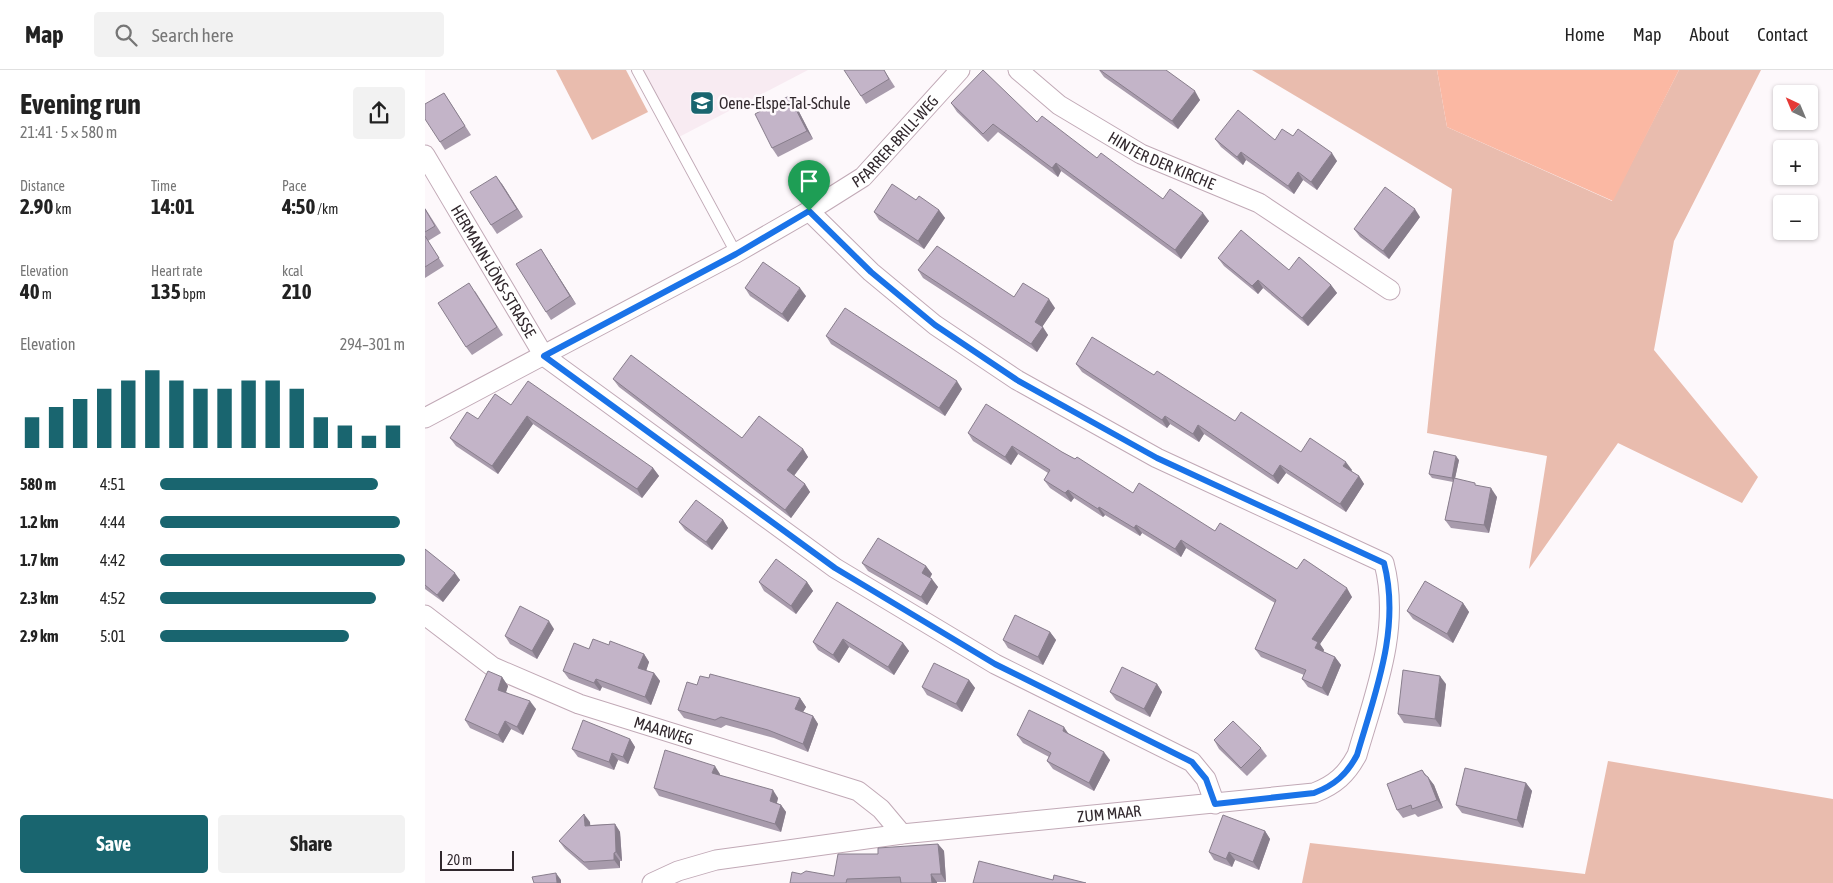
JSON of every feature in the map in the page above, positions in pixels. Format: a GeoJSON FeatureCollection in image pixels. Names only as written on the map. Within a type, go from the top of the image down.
{"type":"FeatureCollection","features":[{"type":"Feature","properties":{"kind":"street","name":"PFARRER-BRILL-WEG"},"geometry":{"type":"LineString","coordinates":[[425,418],[736,254],[863,177],[961,70]]}},
{"type":"Feature","properties":{"kind":"street","name":"HINTER DER KIRCHE"},"geometry":{"type":"LineString","coordinates":[[1018,70],[1059,105],[1141,154],[1259,203],[1390,290]]}},
{"type":"Feature","properties":{"kind":"street","name":"HERMANN-LÖNS-STRASSE"},"geometry":{"type":"LineString","coordinates":[[425,155],[544,356],[835,568],[995,664],[1192,762],[1206,779],[1215,804]]}},
{"type":"Feature","properties":{"kind":"street","name":"ZUM MAAR"},"geometry":{"type":"LineString","coordinates":[[652,883],[678,871],[716,860],[902,834],[1314,793],[1329,788],[1351,768],[1357,755],[1386,652],[1390,619],[1390,583],[1384,563],[1157,458],[1017,380],[935,325],[871,272],[809,211]]}},
{"type":"Feature","properties":{"kind":"street","name":"MAARWEG"},"geometry":{"type":"LineString","coordinates":[[425,615],[493,667],[579,704],[858,791],[881,809],[902,834]]}},
{"type":"Feature","properties":{"kind":"lane"},"geometry":{"type":"LineString","coordinates":[[637,70],[736,254]]}},
{"type":"Feature","properties":{"kind":"shaded area"},"geometry":{"type":"Polygon","coordinates":[[[556,70],[626,70],[648,112],[592,140],[556,70]]]}},
{"type":"Feature","properties":{"kind":"shaded area","name":"Oene-Elspe-Tal-Schule"},"geometry":{"type":"Polygon","coordinates":[[[642,70],[808,70],[679,137],[642,70]]]}},
{"type":"Feature","properties":{"kind":"shaded area"},"geometry":{"type":"Polygon","coordinates":[[[1252,70],[1437,70],[1447,127],[1612,201],[1679,70],[1761,70],[1674,241],[1654,350],[1758,477],[1742,503],[1618,443],[1529,569],[1547,456],[1427,433],[1452,189],[1252,70]]]}},
{"type":"Feature","properties":{"kind":"shaded area"},"geometry":{"type":"Polygon","coordinates":[[[1437,70],[1679,70],[1613,201],[1447,127],[1437,70]]]}},
{"type":"Feature","properties":{"kind":"shaded area"},"geometry":{"type":"Polygon","coordinates":[[[1608,761],[1833,799],[1833,883],[1302,883],[1310,843],[1585,874],[1608,761]]]}},
{"type":"Feature","properties":{"kind":"building"},"geometry":{"type":"Polygon","coordinates":[[[844,70],[884,70],[889,79],[861,96],[844,70]]]}},
{"type":"Feature","properties":{"kind":"building"},"geometry":{"type":"Polygon","coordinates":[[[983,70],[1037,122],[1042,116],[1097,158],[1101,153],[1163,199],[1170,189],[1203,213],[1175,250],[1056,163],[1052,168],[993,124],[983,134],[951,103],[983,70]]]}},
{"type":"Feature","properties":{"kind":"building"},"geometry":{"type":"Polygon","coordinates":[[[1100,70],[1166,70],[1195,91],[1172,121],[1100,70]]]}},
{"type":"Feature","properties":{"kind":"building"},"geometry":{"type":"Polygon","coordinates":[[[444,93],[465,126],[440,142],[425,119],[425,104],[444,93]]]}},
{"type":"Feature","properties":{"kind":"building"},"geometry":{"type":"Polygon","coordinates":[[[789,96],[807,131],[772,148],[755,114],[789,96]]]}},
{"type":"Feature","properties":{"kind":"building"},"geometry":{"type":"Polygon","coordinates":[[[1238,110],[1275,140],[1282,129],[1293,136],[1298,129],[1332,153],[1311,182],[1298,172],[1288,186],[1241,152],[1237,157],[1215,139],[1238,110]]]}},
{"type":"Feature","properties":{"kind":"building"},"geometry":{"type":"Polygon","coordinates":[[[496,176],[517,209],[491,225],[470,192],[496,176]]]}},
{"type":"Feature","properties":{"kind":"building"},"geometry":{"type":"Polygon","coordinates":[[[892,184],[916,200],[919,196],[939,210],[918,241],[874,212],[892,184]]]}},
{"type":"Feature","properties":{"kind":"building"},"geometry":{"type":"Polygon","coordinates":[[[1385,187],[1415,209],[1383,251],[1354,229],[1385,187]]]}},
{"type":"Feature","properties":{"kind":"building"},"geometry":{"type":"Polygon","coordinates":[[[425,209],[435,226],[425,232],[425,209]]]}},
{"type":"Feature","properties":{"kind":"building"},"geometry":{"type":"Polygon","coordinates":[[[1241,230],[1289,270],[1299,257],[1331,285],[1302,318],[1258,280],[1252,286],[1218,258],[1241,230]]]}},
{"type":"Feature","properties":{"kind":"building"},"geometry":{"type":"Polygon","coordinates":[[[425,236],[439,258],[425,267],[425,236]]]}},
{"type":"Feature","properties":{"kind":"building"},"geometry":{"type":"Polygon","coordinates":[[[937,246],[1014,297],[1023,283],[1049,299],[1035,322],[1043,327],[1031,344],[918,270],[937,246]]]}},
{"type":"Feature","properties":{"kind":"building"},"geometry":{"type":"Polygon","coordinates":[[[541,249],[570,296],[546,312],[516,264],[541,249]]]}},
{"type":"Feature","properties":{"kind":"building"},"geometry":{"type":"Polygon","coordinates":[[[763,262],[800,288],[782,314],[745,288],[763,262]]]}},
{"type":"Feature","properties":{"kind":"building"},"geometry":{"type":"Polygon","coordinates":[[[469,283],[497,327],[466,347],[438,303],[469,283]]]}},
{"type":"Feature","properties":{"kind":"building"},"geometry":{"type":"Polygon","coordinates":[[[845,308],[957,381],[939,408],[826,336],[845,308]]]}},
{"type":"Feature","properties":{"kind":"building"},"geometry":{"type":"Polygon","coordinates":[[[1092,337],[1154,375],[1157,371],[1235,421],[1241,412],[1301,452],[1310,438],[1346,462],[1343,466],[1359,476],[1340,504],[1280,465],[1273,476],[1198,425],[1193,434],[1165,416],[1162,420],[1076,364],[1092,337]]]}},
{"type":"Feature","properties":{"kind":"building"},"geometry":{"type":"Polygon","coordinates":[[[631,355],[742,438],[759,416],[803,449],[787,470],[805,484],[785,510],[613,379],[631,355]]]}},
{"type":"Feature","properties":{"kind":"building"},"geometry":{"type":"Polygon","coordinates":[[[528,381],[653,468],[637,489],[527,416],[492,466],[450,438],[467,412],[478,419],[495,394],[511,405],[528,381]]]}},
{"type":"Feature","properties":{"kind":"building"},"geometry":{"type":"Polygon","coordinates":[[[986,404],[1062,452],[1075,459],[1077,457],[1133,493],[1139,483],[1215,531],[1220,523],[1297,569],[1304,559],[1347,588],[1312,639],[1318,642],[1315,648],[1335,657],[1322,688],[1302,679],[1306,670],[1255,649],[1276,600],[1181,540],[1175,549],[1136,525],[1134,528],[1068,490],[1065,493],[1044,480],[1050,470],[1012,446],[1005,457],[968,433],[986,404]]]}},
{"type":"Feature","properties":{"kind":"building"},"geometry":{"type":"Polygon","coordinates":[[[1434,451],[1456,456],[1452,478],[1429,474],[1434,451]]]}},
{"type":"Feature","properties":{"kind":"building"},"geometry":{"type":"Polygon","coordinates":[[[1454,478],[1491,488],[1484,525],[1445,520],[1454,478]]]}},
{"type":"Feature","properties":{"kind":"building"},"geometry":{"type":"Polygon","coordinates":[[[696,500],[723,520],[706,542],[679,522],[696,500]]]}},
{"type":"Feature","properties":{"kind":"building"},"geometry":{"type":"Polygon","coordinates":[[[878,538],[926,566],[922,573],[932,579],[921,597],[862,563],[878,538]]]}},
{"type":"Feature","properties":{"kind":"building"},"geometry":{"type":"Polygon","coordinates":[[[425,549],[455,573],[437,595],[425,585],[425,549]]]}},
{"type":"Feature","properties":{"kind":"building"},"geometry":{"type":"Polygon","coordinates":[[[776,559],[807,582],[791,606],[759,582],[776,559]]]}},
{"type":"Feature","properties":{"kind":"building"},"geometry":{"type":"Polygon","coordinates":[[[1425,581],[1463,603],[1447,634],[1407,611],[1425,581]]]}},
{"type":"Feature","properties":{"kind":"building"},"geometry":{"type":"Polygon","coordinates":[[[837,602],[903,643],[888,667],[843,639],[833,655],[813,642],[837,602]]]}},
{"type":"Feature","properties":{"kind":"building"},"geometry":{"type":"Polygon","coordinates":[[[520,606],[549,621],[532,651],[505,636],[520,606]]]}},
{"type":"Feature","properties":{"kind":"building"},"geometry":{"type":"Polygon","coordinates":[[[1015,615],[1050,632],[1038,657],[1003,640],[1015,615]]]}},
{"type":"Feature","properties":{"kind":"building"},"geometry":{"type":"Polygon","coordinates":[[[593,639],[609,645],[610,641],[644,654],[638,668],[654,673],[645,697],[596,679],[594,683],[563,671],[574,643],[589,649],[593,639]]]}},
{"type":"Feature","properties":{"kind":"building"},"geometry":{"type":"Polygon","coordinates":[[[934,663],[969,680],[956,704],[922,687],[934,663]]]}},
{"type":"Feature","properties":{"kind":"building"},"geometry":{"type":"Polygon","coordinates":[[[1122,667],[1157,684],[1144,709],[1110,692],[1122,667]]]}},
{"type":"Feature","properties":{"kind":"building"},"geometry":{"type":"Polygon","coordinates":[[[1403,670],[1440,676],[1435,719],[1398,714],[1403,670]]]}},
{"type":"Feature","properties":{"kind":"building"},"geometry":{"type":"Polygon","coordinates":[[[488,671],[502,677],[498,690],[530,701],[517,727],[505,721],[498,735],[465,720],[488,671]]]}},
{"type":"Feature","properties":{"kind":"building"},"geometry":{"type":"Polygon","coordinates":[[[710,674],[800,698],[795,709],[813,716],[803,744],[768,730],[721,717],[715,720],[678,710],[687,682],[697,685],[700,676],[709,678],[710,674]]]}},
{"type":"Feature","properties":{"kind":"building"},"geometry":{"type":"Polygon","coordinates":[[[1029,710],[1064,727],[1063,731],[1104,752],[1089,783],[1047,761],[1051,753],[1017,735],[1029,710]]]}},
{"type":"Feature","properties":{"kind":"building"},"geometry":{"type":"Polygon","coordinates":[[[583,720],[630,739],[623,757],[612,753],[609,762],[572,749],[583,720]]]}},
{"type":"Feature","properties":{"kind":"building"},"geometry":{"type":"Polygon","coordinates":[[[1233,721],[1261,748],[1241,768],[1214,740],[1233,721]]]}},
{"type":"Feature","properties":{"kind":"building"},"geometry":{"type":"Polygon","coordinates":[[[665,750],[715,766],[712,773],[773,790],[770,801],[781,805],[775,824],[654,788],[665,750]]]}},
{"type":"Feature","properties":{"kind":"building"},"geometry":{"type":"Polygon","coordinates":[[[1465,768],[1526,783],[1517,820],[1456,805],[1465,768]]]}},
{"type":"Feature","properties":{"kind":"building"},"geometry":{"type":"Polygon","coordinates":[[[1422,770],[1428,777],[1437,800],[1412,809],[1411,805],[1397,810],[1387,784],[1422,770]]]}},
{"type":"Feature","properties":{"kind":"building"},"geometry":{"type":"Polygon","coordinates":[[[584,814],[585,826],[615,824],[616,852],[614,853],[614,860],[584,862],[559,841],[584,814]]]}},
{"type":"Feature","properties":{"kind":"building"},"geometry":{"type":"Polygon","coordinates":[[[1223,815],[1265,831],[1253,862],[1229,852],[1226,859],[1209,852],[1223,815]]]}},
{"type":"Feature","properties":{"kind":"building"},"geometry":{"type":"Polygon","coordinates":[[[938,844],[941,874],[931,874],[932,883],[901,883],[900,877],[847,879],[846,883],[790,883],[792,872],[801,874],[806,871],[834,876],[838,854],[878,854],[878,848],[938,844]]]}},
{"type":"Feature","properties":{"kind":"building"},"geometry":{"type":"Polygon","coordinates":[[[979,861],[1053,880],[1054,875],[1086,883],[973,883],[979,861]]]}},
{"type":"Feature","properties":{"kind":"building"},"geometry":{"type":"Polygon","coordinates":[[[556,873],[557,883],[534,883],[532,877],[556,873]]]}},
{"type":"Feature","properties":{"kind":"place","name":"Oene-Elspe-Tal-Schule"},"geometry":{"type":"Point","coordinates":[702,103]}},
{"type":"Feature","properties":{"kind":"route"},"geometry":{"type":"LineString","coordinates":[[809,211],[871,272],[935,325],[1017,380],[1157,458],[1384,563],[1390,583],[1390,619],[1386,652],[1357,755],[1351,768],[1341,779],[1329,788],[1314,793],[1215,804],[1206,779],[1192,762],[995,664],[835,568],[544,356],[736,254],[809,211]]}}]}
